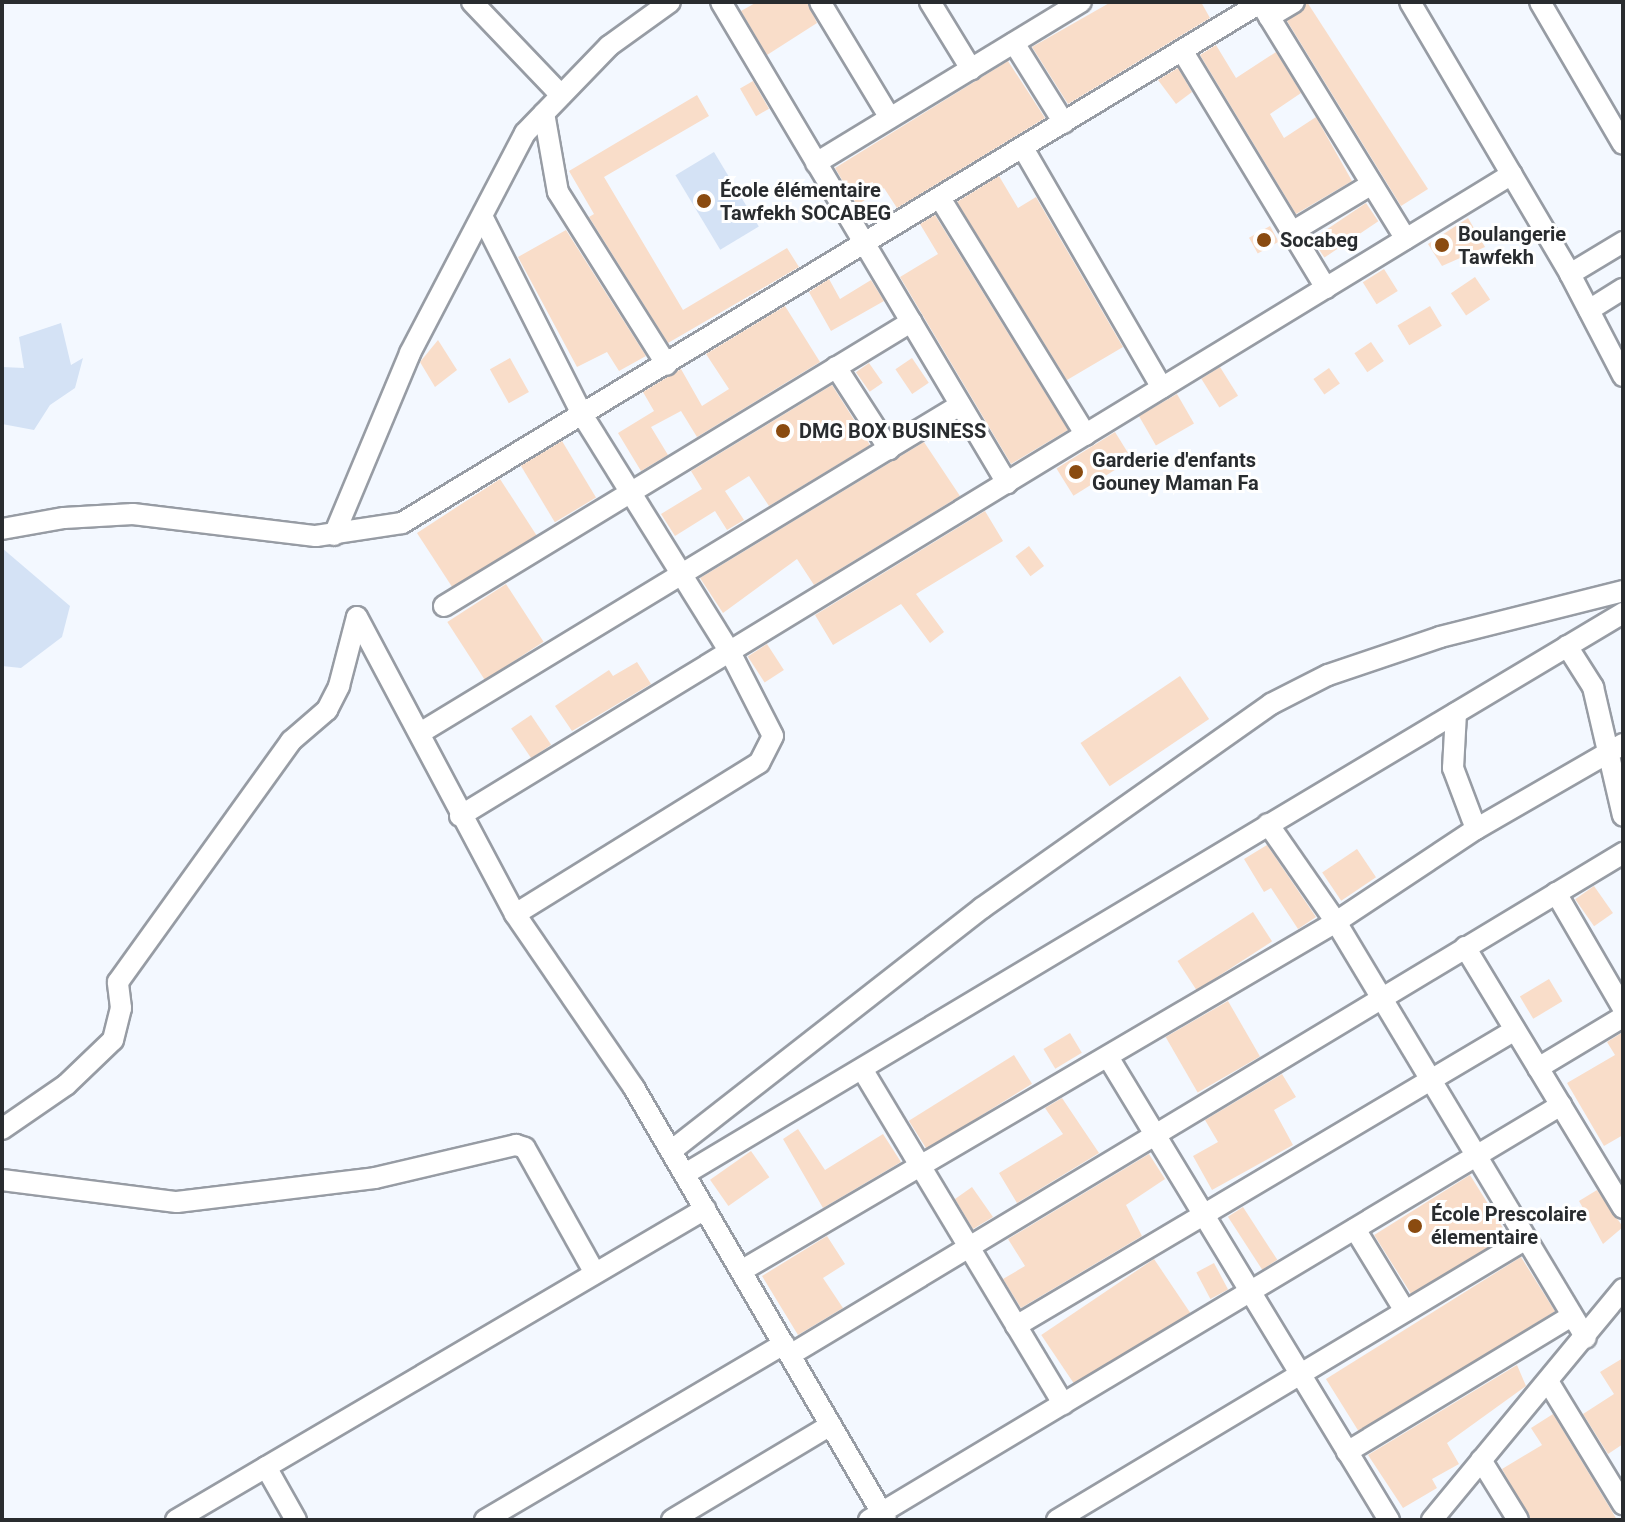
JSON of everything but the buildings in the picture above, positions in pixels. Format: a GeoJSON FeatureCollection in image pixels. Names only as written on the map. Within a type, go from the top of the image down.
{"type":"FeatureCollection","features":[{"type":"Feature","properties":{"kind":"street"},"geometry":{"type":"LineString","coordinates":[[472,2],[561,95]]}},
{"type":"Feature","properties":{"kind":"street"},"geometry":{"type":"LineString","coordinates":[[334,535],[410,353],[483,218],[486,201],[525,133],[609,46],[670,2]]}},
{"type":"Feature","properties":{"kind":"street"},"geometry":{"type":"LineString","coordinates":[[721,2],[1007,483]]}},
{"type":"Feature","properties":{"kind":"street"},"geometry":{"type":"LineString","coordinates":[[820,2],[890,118]]}},
{"type":"Feature","properties":{"kind":"street"},"geometry":{"type":"LineString","coordinates":[[930,2],[971,69]]}},
{"type":"Feature","properties":{"kind":"street"},"geometry":{"type":"LineString","coordinates":[[816,163],[1081,2]]}},
{"type":"Feature","properties":{"kind":"street"},"geometry":{"type":"LineString","coordinates":[[2,529],[133,514],[334,535],[402,523],[1183,52],[1263,7],[1294,2]]}},
{"type":"Feature","properties":{"kind":"street"},"geometry":{"type":"LineString","coordinates":[[1410,2],[1570,274],[1623,376]]}},
{"type":"Feature","properties":{"kind":"street"},"geometry":{"type":"LineString","coordinates":[[1540,2],[1623,144]]}},
{"type":"Feature","properties":{"kind":"street"},"geometry":{"type":"LineString","coordinates":[[1263,7],[1406,239]]}},
{"type":"Feature","properties":{"kind":"street"},"geometry":{"type":"LineString","coordinates":[[1014,43],[1064,123]]}},
{"type":"Feature","properties":{"kind":"street"},"geometry":{"type":"LineString","coordinates":[[1183,52],[1326,288]]}},
{"type":"Feature","properties":{"kind":"street"},"geometry":{"type":"LineString","coordinates":[[544,113],[558,192],[667,365]]}},
{"type":"Feature","properties":{"kind":"street"},"geometry":{"type":"LineString","coordinates":[[1023,148],[1162,388]]}},
{"type":"Feature","properties":{"kind":"street"},"geometry":{"type":"LineString","coordinates":[[460,816],[1512,174]]}},
{"type":"Feature","properties":{"kind":"street"},"geometry":{"type":"LineString","coordinates":[[1292,232],[1372,184]]}},
{"type":"Feature","properties":{"kind":"street"},"geometry":{"type":"LineString","coordinates":[[940,198],[1086,435]]}},
{"type":"Feature","properties":{"kind":"street"},"geometry":{"type":"LineString","coordinates":[[483,218],[583,416],[730,652],[773,736],[759,763],[515,914]]}},
{"type":"Feature","properties":{"kind":"street"},"geometry":{"type":"LineString","coordinates":[[1570,274],[1623,242]]}},
{"type":"Feature","properties":{"kind":"street"},"geometry":{"type":"LineString","coordinates":[[1589,310],[1623,289]]}},
{"type":"Feature","properties":{"kind":"street"},"geometry":{"type":"LineString","coordinates":[[444,606],[911,322]]}},
{"type":"Feature","properties":{"kind":"street"},"geometry":{"type":"LineString","coordinates":[[836,367],[889,449]]}},
{"type":"Feature","properties":{"kind":"street"},"geometry":{"type":"LineString","coordinates":[[420,733],[960,405]]}},
{"type":"Feature","properties":{"kind":"street"},"geometry":{"type":"LineString","coordinates":[[671,1151],[982,908],[1271,704],[1328,675],[1440,637],[1623,591]]}},
{"type":"Feature","properties":{"kind":"street"},"geometry":{"type":"LineString","coordinates":[[685,1174],[1623,613]]}},
{"type":"Feature","properties":{"kind":"street"},"geometry":{"type":"LineString","coordinates":[[2,1129],[66,1085],[113,1040],[121,1008],[118,982],[291,741],[327,710],[339,686],[357,617],[420,733],[460,816],[515,914],[634,1088],[831,1425],[879,1518],[1561,1105]]}},
{"type":"Feature","properties":{"kind":"street"},"geometry":{"type":"LineString","coordinates":[[1567,646],[1593,687],[1616,748],[1623,816]]}},
{"type":"Feature","properties":{"kind":"street"},"geometry":{"type":"LineString","coordinates":[[1456,713],[1453,768],[1476,829]]}},
{"type":"Feature","properties":{"kind":"street"},"geometry":{"type":"LineString","coordinates":[[741,1271],[1336,922],[1476,829],[1616,748]]}},
{"type":"Feature","properties":{"kind":"street"},"geometry":{"type":"LineString","coordinates":[[1268,824],[1336,922],[1586,1338]]}},
{"type":"Feature","properties":{"kind":"street"},"geometry":{"type":"LineString","coordinates":[[485,1520],[515,1513],[787,1350],[968,1247],[1154,1132],[1623,853]]}},
{"type":"Feature","properties":{"kind":"street"},"geometry":{"type":"LineString","coordinates":[[1556,893],[1623,1008]]}},
{"type":"Feature","properties":{"kind":"street"},"geometry":{"type":"LineString","coordinates":[[1465,947],[1623,1208]]}},
{"type":"Feature","properties":{"kind":"street"},"geometry":{"type":"LineString","coordinates":[[1538,1068],[1623,1017]]}},
{"type":"Feature","properties":{"kind":"street"},"geometry":{"type":"LineString","coordinates":[[1016,1326],[1429,1078],[1515,1030]]}},
{"type":"Feature","properties":{"kind":"street"},"geometry":{"type":"LineString","coordinates":[[1108,1057],[1389,1520]]}},
{"type":"Feature","properties":{"kind":"street"},"geometry":{"type":"LineString","coordinates":[[862,1069],[1063,1404]]}},
{"type":"Feature","properties":{"kind":"street"},"geometry":{"type":"LineString","coordinates":[[2,1180],[177,1202],[375,1178],[516,1145],[525,1148],[595,1273]]}},
{"type":"Feature","properties":{"kind":"street"},"geometry":{"type":"LineString","coordinates":[[176,1520],[705,1209]]}},
{"type":"Feature","properties":{"kind":"street"},"geometry":{"type":"LineString","coordinates":[[1355,1229],[1405,1311]]}},
{"type":"Feature","properties":{"kind":"street"},"geometry":{"type":"LineString","coordinates":[[1057,1520],[1526,1239]]}},
{"type":"Feature","properties":{"kind":"street"},"geometry":{"type":"LineString","coordinates":[[1432,1520],[1621,1299]]}},
{"type":"Feature","properties":{"kind":"street"},"geometry":{"type":"LineString","coordinates":[[1347,1452],[1572,1316]]}},
{"type":"Feature","properties":{"kind":"street"},"geometry":{"type":"LineString","coordinates":[[1549,1383],[1623,1504]]}},
{"type":"Feature","properties":{"kind":"street"},"geometry":{"type":"LineString","coordinates":[[672,1520],[831,1425]]}},
{"type":"Feature","properties":{"kind":"street"},"geometry":{"type":"LineString","coordinates":[[1481,1460],[1518,1520]]}},
{"type":"Feature","properties":{"kind":"street"},"geometry":{"type":"LineString","coordinates":[[266,1467],[296,1520]]}},
{"type":"Feature","properties":{"kind":"shaded area"},"geometry":{"type":"Polygon","coordinates":[[[714,152],[759,227],[720,250],[675,175],[714,152]]]}},
{"type":"Feature","properties":{"kind":"shaded area"},"geometry":{"type":"Polygon","coordinates":[[[61,323],[71,365],[83,358],[75,388],[50,405],[34,430],[2,424],[2,367],[24,368],[19,337],[61,323]]]}},
{"type":"Feature","properties":{"kind":"shaded area"},"geometry":{"type":"Polygon","coordinates":[[[2,548],[70,606],[62,637],[21,668],[2,666],[2,548]]]}},
{"type":"Feature","properties":{"kind":"place","name":"École élémentaire Tawfekh SOCABEG"},"geometry":{"type":"Point","coordinates":[704,201]}},
{"type":"Feature","properties":{"kind":"place","name":"Socabeg"},"geometry":{"type":"Point","coordinates":[1264,240]}},
{"type":"Feature","properties":{"kind":"place","name":"Boulangerie Tawfekh"},"geometry":{"type":"Point","coordinates":[1442,245]}},
{"type":"Feature","properties":{"kind":"place","name":"DMG BOX BUSINESS"},"geometry":{"type":"Point","coordinates":[783,431]}},
{"type":"Feature","properties":{"kind":"place","name":"Garderie d'enfants Gouney Maman Fa"},"geometry":{"type":"Point","coordinates":[1076,472]}},
{"type":"Feature","properties":{"kind":"place","name":"École Prescolaire élementaire"},"geometry":{"type":"Point","coordinates":[1415,1226]}}]}
